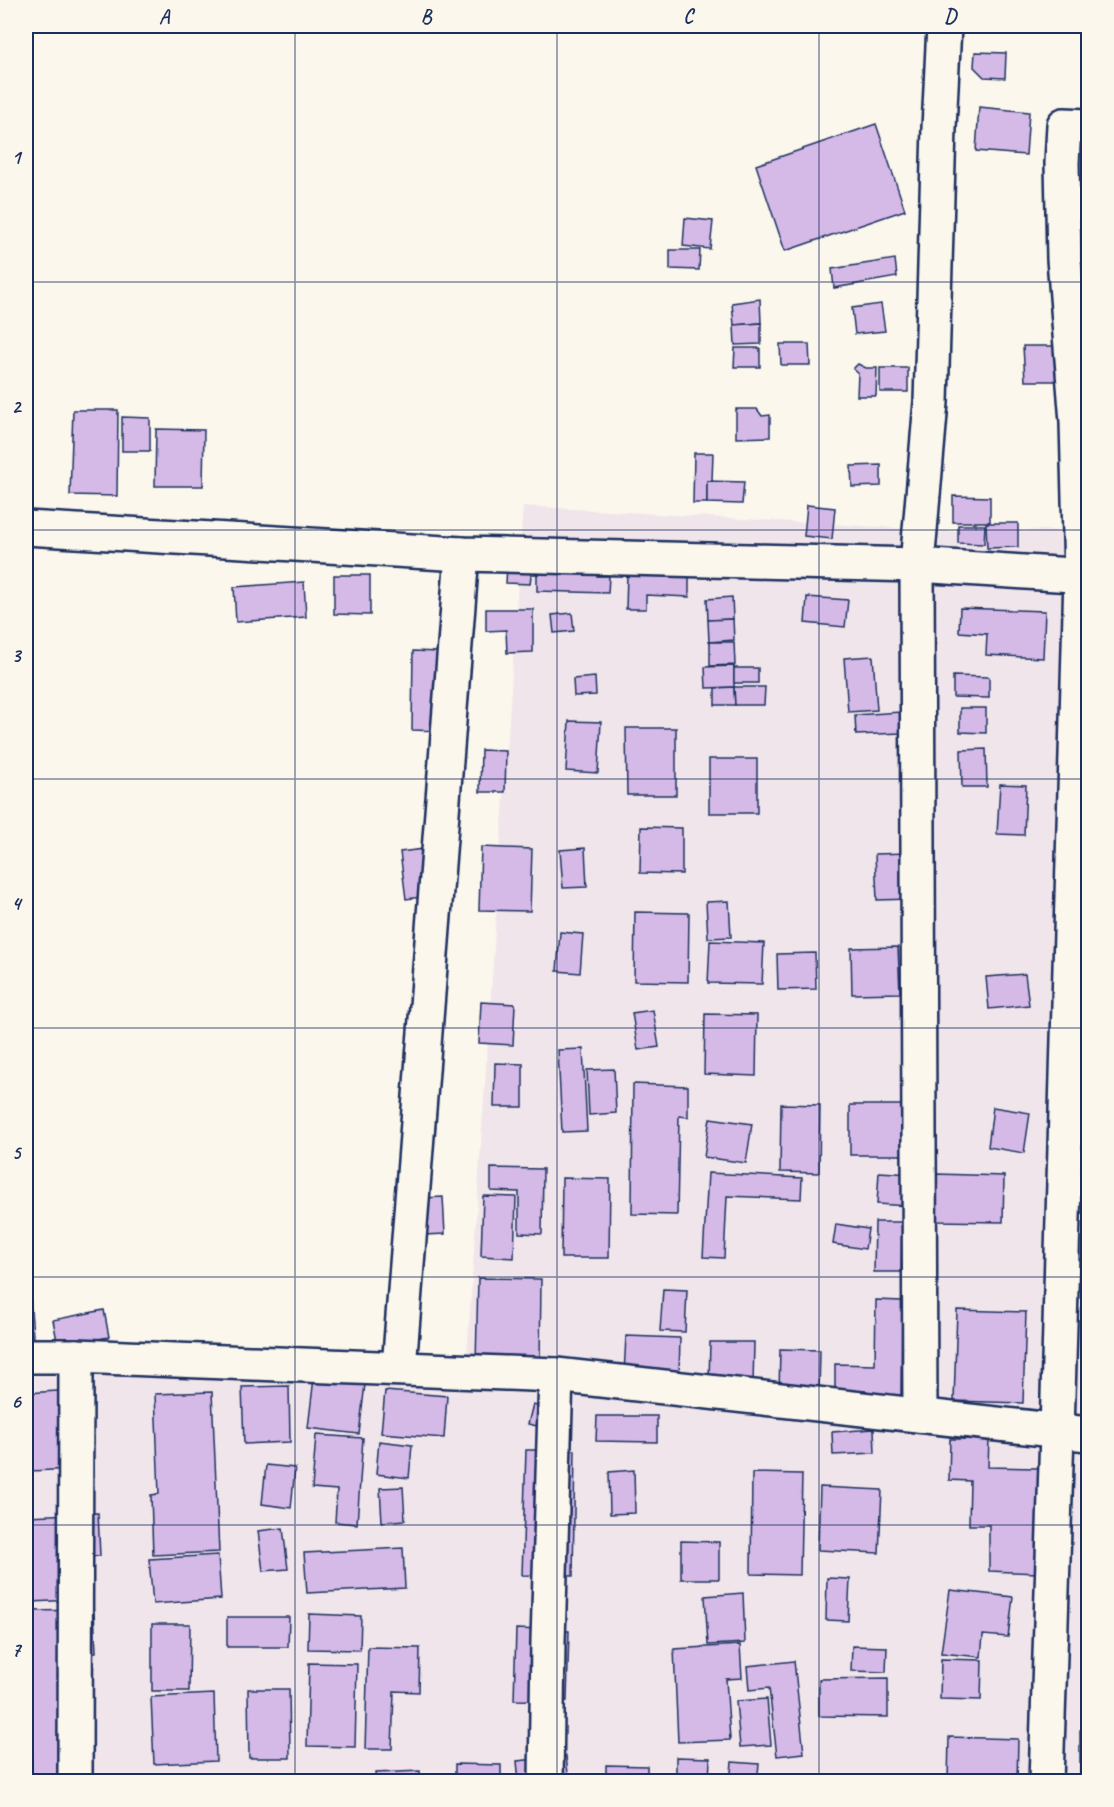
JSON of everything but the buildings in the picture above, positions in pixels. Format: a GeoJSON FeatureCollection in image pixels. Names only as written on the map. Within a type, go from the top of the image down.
{"type":"FeatureCollection","features":[{"type":"Feature","properties":{"kind":"street"},"geometry":{"type":"LineString","coordinates":[[920,1414],[917,565],[931,402],[944,26]]}},
{"type":"Feature","properties":{"kind":"street"},"geometry":{"type":"LineString","coordinates":[[1046,1782],[1073,1433],[1085,576],[1077,422],[1064,259],[1062,163],[1064,125],[1089,126]]}},
{"type":"Feature","properties":{"kind":"street"},"geometry":{"type":"LineString","coordinates":[[26,528],[462,554],[917,565],[1085,576]]}},
{"type":"Feature","properties":{"kind":"street"},"geometry":{"type":"LineString","coordinates":[[399,1368],[462,554]]}},
{"type":"Feature","properties":{"kind":"street"},"geometry":{"type":"LineString","coordinates":[[26,1356],[556,1375],[920,1414],[1073,1433]]}},
{"type":"Feature","properties":{"kind":"street"},"geometry":{"type":"LineString","coordinates":[[75,1782],[76,1356]]}},
{"type":"Feature","properties":{"kind":"street"},"geometry":{"type":"LineString","coordinates":[[546,1782],[556,1375]]}},
{"type":"Feature","properties":{"kind":"shaded area"},"geometry":{"type":"Polygon","coordinates":[[[523,506],[948,531],[1088,530],[1088,1781],[26,1781],[26,1376],[467,1357],[523,506]]]}}]}
